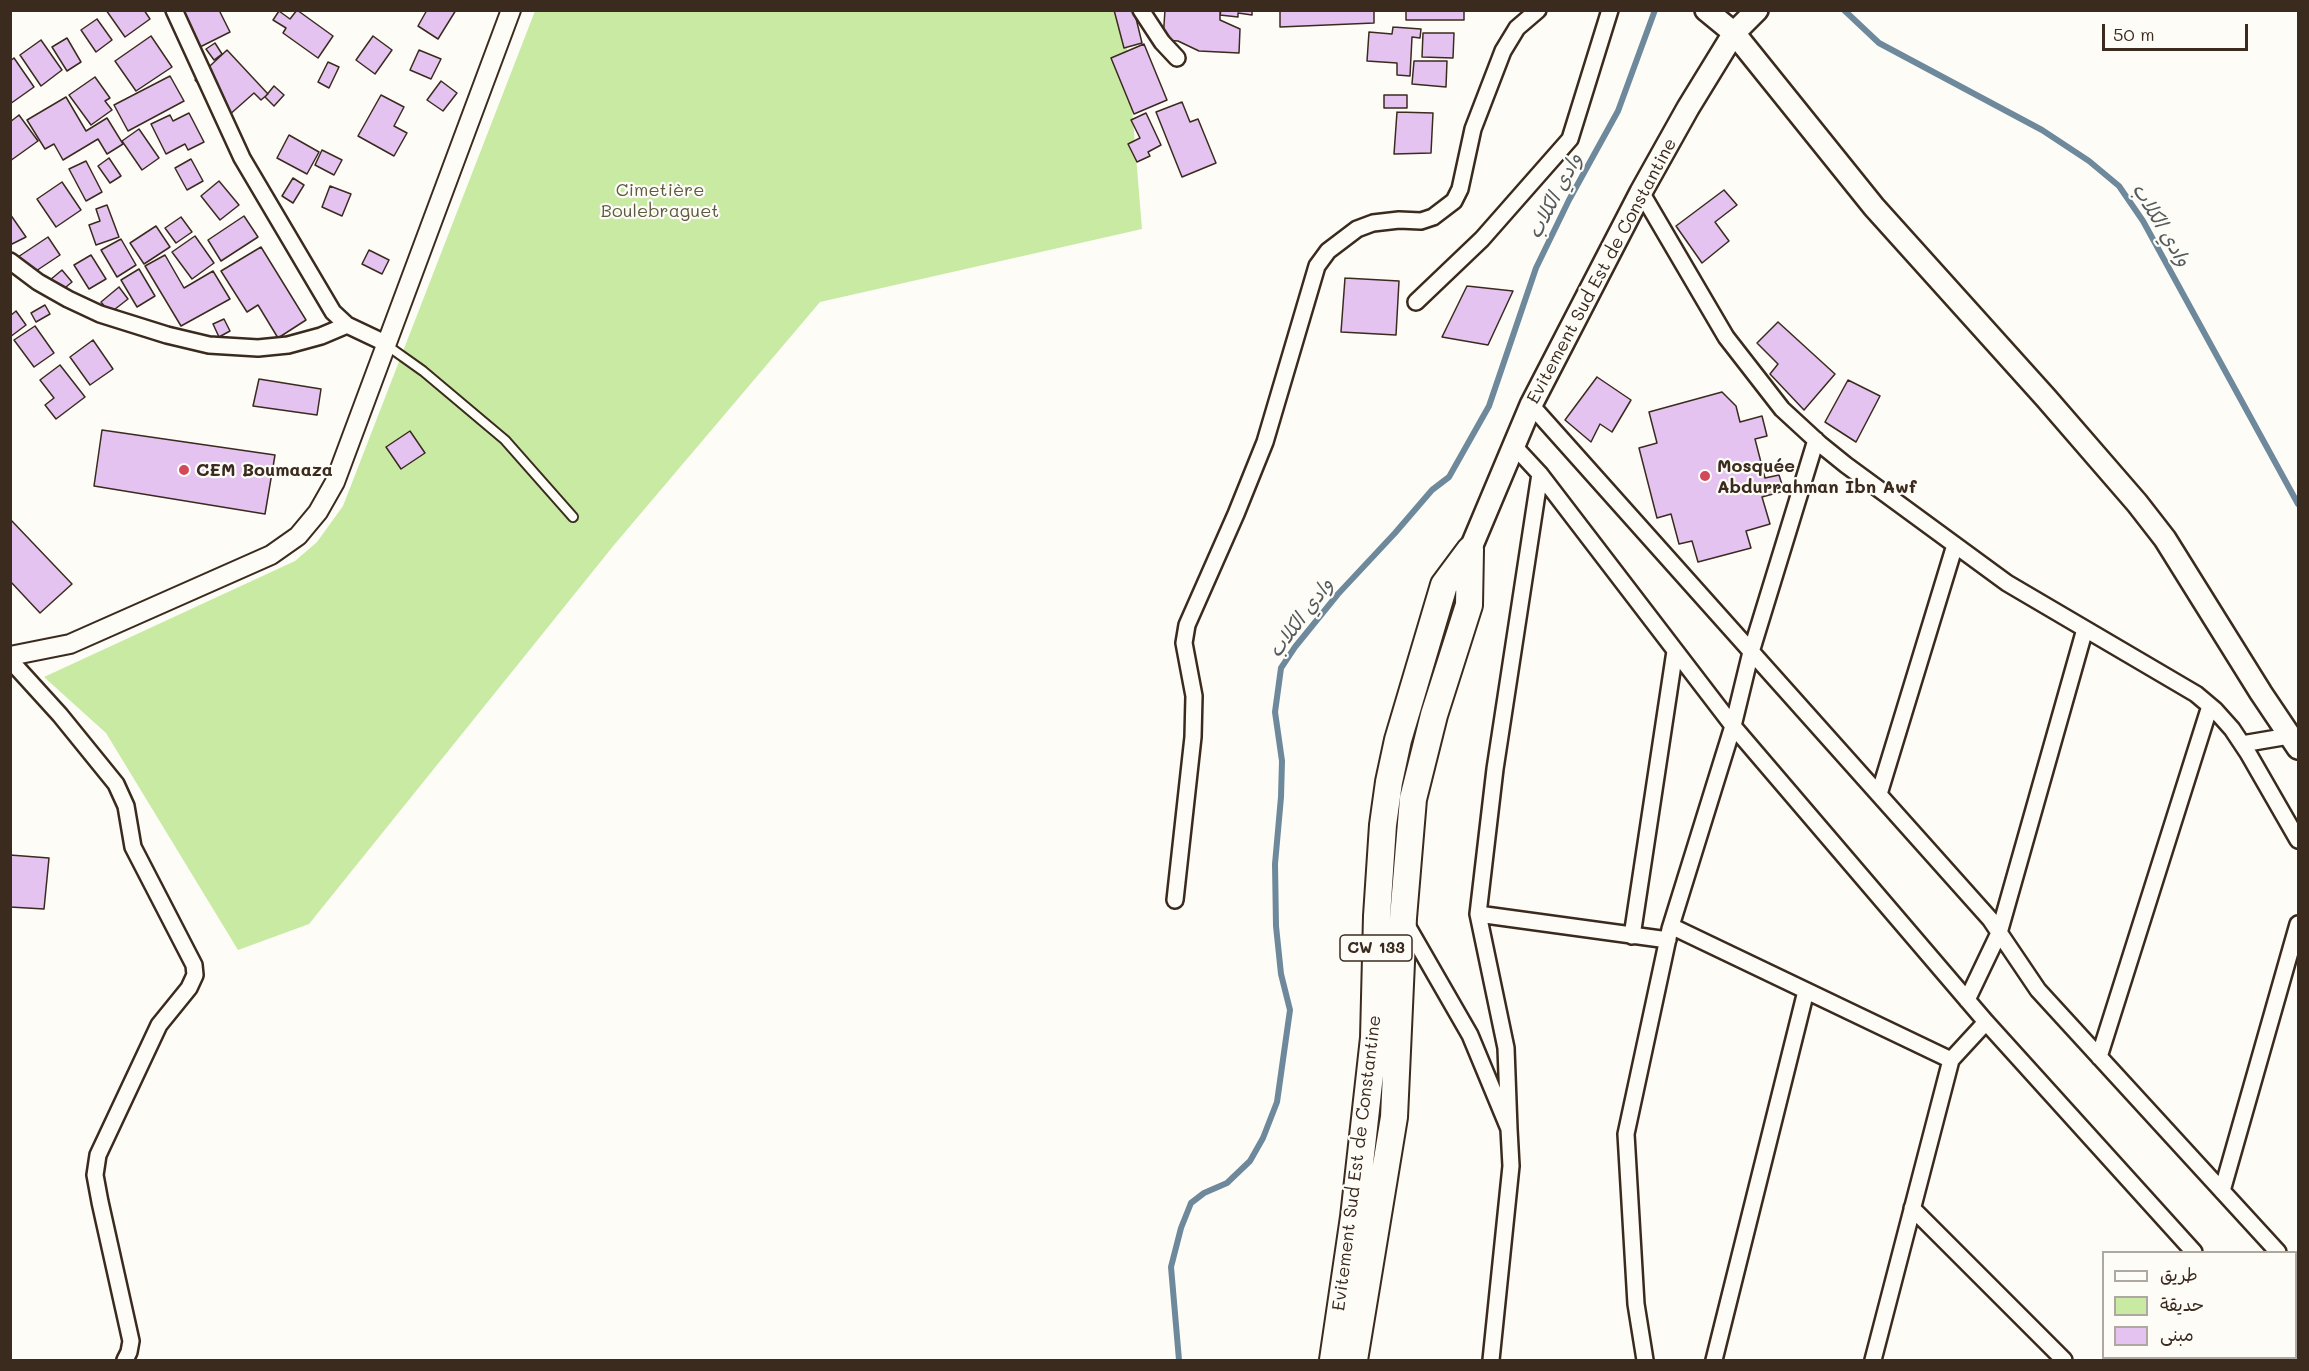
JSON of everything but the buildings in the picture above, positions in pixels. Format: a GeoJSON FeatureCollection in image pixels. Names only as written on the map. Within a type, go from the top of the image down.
{"type":"FeatureCollection","features":[{"type":"Feature","properties":{"kind":"highway","name":"Evitement Sud Est de Constantine"},"geometry":{"type":"LineString","coordinates":[[1333,1360],[1354,1217],[1374,1038],[1377,916],[1383,825],[1389,782],[1398,740],[1444,585],[1470,550]]}},
{"type":"Feature","properties":{"kind":"highway","name":"Evitement Sud Est de Constantine"},"geometry":{"type":"LineString","coordinates":[[1354,1360],[1394,1117],[1403,918],[1413,799],[1434,715],[1469,605],[1470,550]]}},
{"type":"Feature","properties":{"kind":"main road"},"geometry":{"type":"LineString","coordinates":[[1706,10],[1734,33],[1874,207],[2137,503],[2188,574],[2294,742]]}},
{"type":"Feature","properties":{"kind":"main road","name":"CW 133"},"geometry":{"type":"LineString","coordinates":[[1734,33],[1756,10]]}},
{"type":"Feature","properties":{"kind":"main road","name":"Evitement Sud Est de Constantine"},"geometry":{"type":"LineString","coordinates":[[1470,550],[1531,405],[1641,192],[1688,108],[1734,33]]}},
{"type":"Feature","properties":{"kind":"street"},"geometry":{"type":"LineString","coordinates":[[174,10],[242,158],[333,312],[347,326],[385,344]]}},
{"type":"Feature","properties":{"kind":"street"},"geometry":{"type":"LineString","coordinates":[[10,656],[70,644],[271,555],[298,536],[318,512],[334,482],[511,10]]}},
{"type":"Feature","properties":{"kind":"street"},"geometry":{"type":"LineString","coordinates":[[1141,10],[1162,42],[1178,58]]}},
{"type":"Feature","properties":{"kind":"street"},"geometry":{"type":"LineString","coordinates":[[1175,900],[1193,737],[1194,696],[1184,643],[1187,625],[1265,442],[1317,266],[1328,251],[1357,229],[1373,223],[1399,220],[1421,221],[1433,218],[1454,201],[1460,189],[1473,129],[1503,51],[1517,28],[1538,10]]}},
{"type":"Feature","properties":{"kind":"street"},"geometry":{"type":"LineString","coordinates":[[1416,302],[1482,239],[1570,139],[1610,10]]}},
{"type":"Feature","properties":{"kind":"street"},"geometry":{"type":"LineString","coordinates":[[1641,192],[1725,337],[1782,409],[1816,440],[2007,583],[2196,694],[2232,729],[2298,840]]}},
{"type":"Feature","properties":{"kind":"street"},"geometry":{"type":"LineString","coordinates":[[10,261],[48,287],[100,314],[167,335],[209,345],[258,348],[288,345],[347,326]]}},
{"type":"Feature","properties":{"kind":"street"},"geometry":{"type":"LineString","coordinates":[[1531,405],[1990,919],[2038,990],[2277,1251]]}},
{"type":"Feature","properties":{"kind":"street"},"geometry":{"type":"LineString","coordinates":[[1645,1360],[1636,1304],[1626,1134],[1669,933],[1733,726],[1751,652],[1816,440]]}},
{"type":"Feature","properties":{"kind":"street"},"geometry":{"type":"LineString","coordinates":[[1514,446],[1540,474],[1733,726],[1986,1022],[2193,1251]]}},
{"type":"Feature","properties":{"kind":"street"},"geometry":{"type":"LineString","coordinates":[[1491,1360],[1511,1166],[1506,1048],[1478,914],[1495,769],[1540,474]]}},
{"type":"Feature","properties":{"kind":"street"},"geometry":{"type":"LineString","coordinates":[[1879,795],[1954,545]]}},
{"type":"Feature","properties":{"kind":"street"},"geometry":{"type":"LineString","coordinates":[[1967,1000],[1999,933],[2085,629]]}},
{"type":"Feature","properties":{"kind":"street"},"geometry":{"type":"LineString","coordinates":[[1632,936],[1675,651]]}},
{"type":"Feature","properties":{"kind":"street"},"geometry":{"type":"LineString","coordinates":[[10,660],[116,784],[126,806],[133,847],[194,965],[195,975],[189,988],[159,1025],[98,1155],[95,1175],[131,1341],[125,1360]]}},
{"type":"Feature","properties":{"kind":"street"},"geometry":{"type":"LineString","coordinates":[[2099,1057],[2210,706]]}},
{"type":"Feature","properties":{"kind":"street"},"geometry":{"type":"LineString","coordinates":[[2242,744],[2294,742]]}},
{"type":"Feature","properties":{"kind":"street"},"geometry":{"type":"LineString","coordinates":[[1478,914],[1632,936],[1669,933],[1806,991],[1951,1060]]}},
{"type":"Feature","properties":{"kind":"street"},"geometry":{"type":"LineString","coordinates":[[1377,916],[1403,918],[1470,1035],[1509,1129]]}},
{"type":"Feature","properties":{"kind":"street"},"geometry":{"type":"LineString","coordinates":[[2222,1191],[2298,924]]}},
{"type":"Feature","properties":{"kind":"street"},"geometry":{"type":"LineString","coordinates":[[1714,1360],[1806,991]]}},
{"type":"Feature","properties":{"kind":"street"},"geometry":{"type":"LineString","coordinates":[[1873,1360],[1951,1060],[1986,1022]]}},
{"type":"Feature","properties":{"kind":"street"},"geometry":{"type":"LineString","coordinates":[[1912,1208],[2064,1360]]}},
{"type":"Feature","properties":{"kind":"lane"},"geometry":{"type":"LineString","coordinates":[[385,344],[423,371],[505,440],[573,517]]}},
{"type":"Feature","properties":{"kind":"green space","name":"Cimetière Boulebraguet"},"geometry":{"type":"Polygon","coordinates":[[[535,11],[1124,11],[1142,229],[820,302],[614,545],[309,924],[238,950],[106,733],[44,677],[295,561],[317,542],[343,506],[535,11]]]}},
{"type":"Feature","properties":{"kind":"waterway","name":"وادي الكلاب"},"geometry":{"type":"LineString","coordinates":[[1179,1360],[1171,1267],[1181,1228],[1191,1203],[1204,1193],[1227,1183],[1250,1161],[1263,1138],[1277,1102],[1290,1010],[1281,974],[1276,926],[1275,864],[1282,761],[1275,712],[1281,668],[1338,594],[1432,490],[1449,477],[1489,406],[1536,268],[1569,200],[1618,111],[1655,10]]}},
{"type":"Feature","properties":{"kind":"waterway","name":"وادي الكلاب"},"geometry":{"type":"LineString","coordinates":[[1844,10],[1879,43],[2042,130],[2089,161],[2119,186],[2143,221],[2298,504]]}},
{"type":"Feature","properties":{"kind":"place","name":"CEM Boumaaza"},"geometry":{"type":"Point","coordinates":[184,470]}},
{"type":"Feature","properties":{"kind":"place","name":"Mosquée Abdurrahman Ibn Awf"},"geometry":{"type":"Point","coordinates":[1705,476]}}]}
